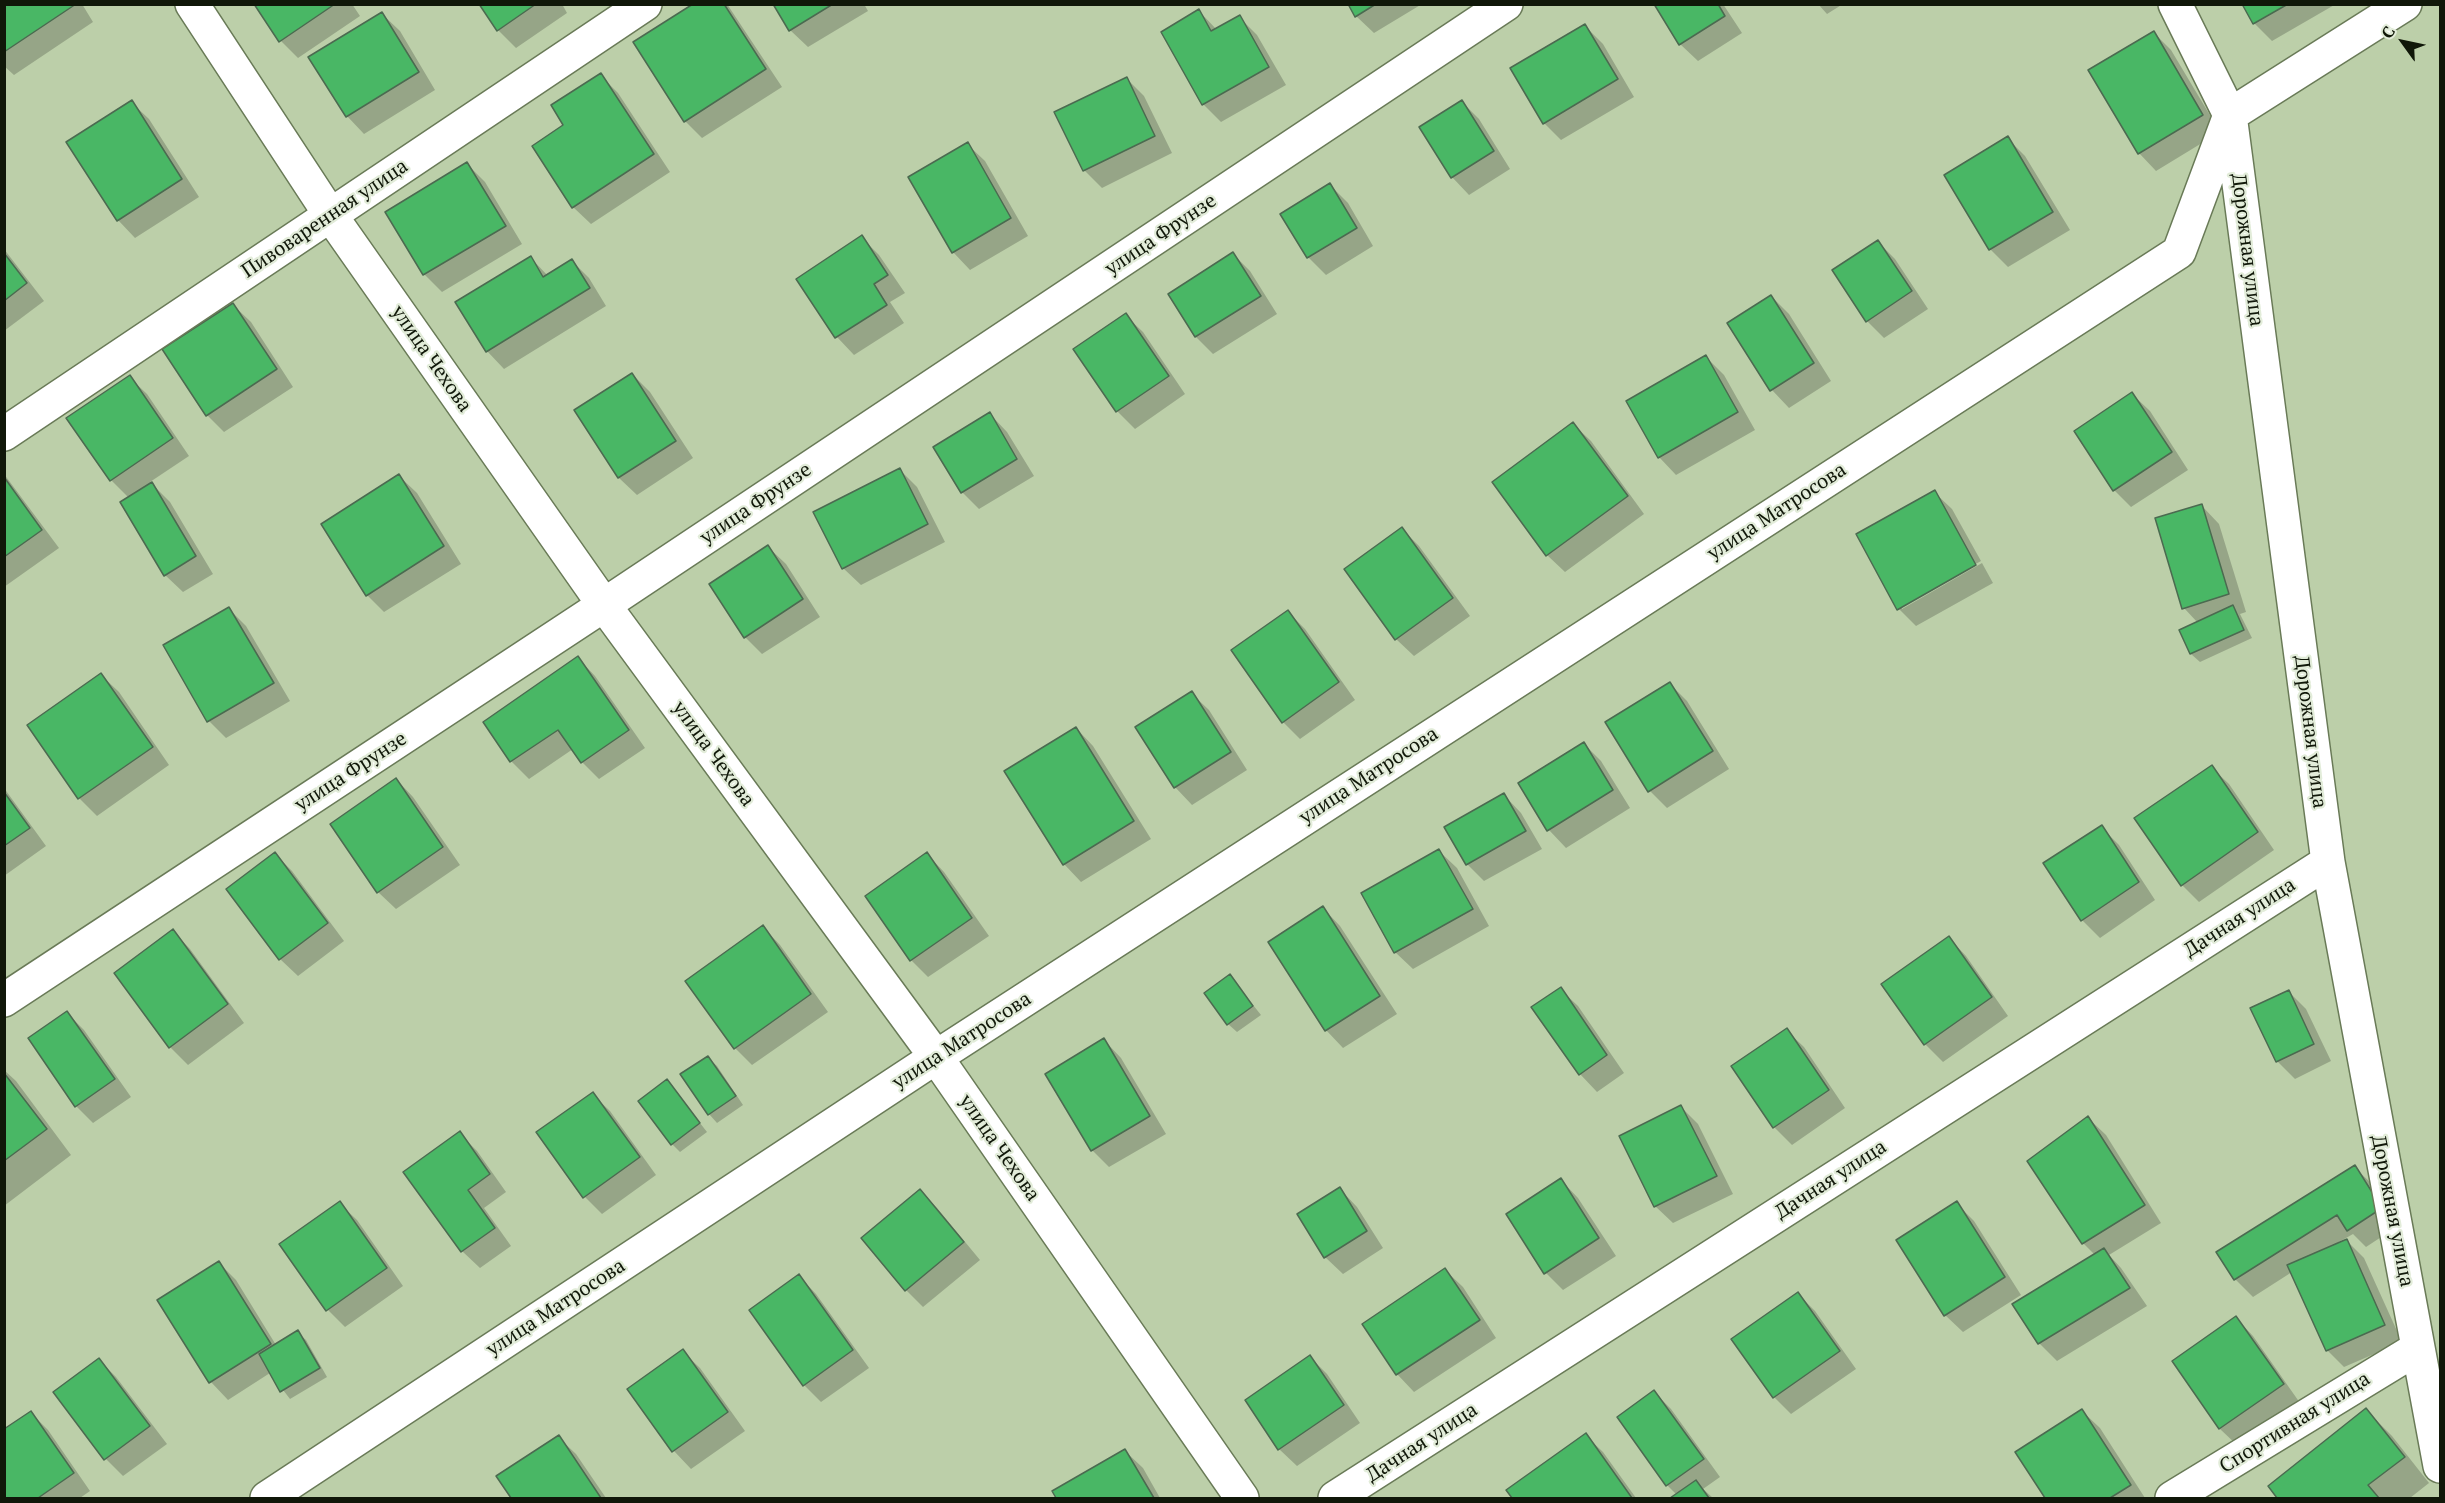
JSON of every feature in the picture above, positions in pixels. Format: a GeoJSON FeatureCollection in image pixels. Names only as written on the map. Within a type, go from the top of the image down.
{"type":"FeatureCollection","features":[{"type":"Feature","properties":{"kind":"street","name":"улица Чехова"},"geometry":{"type":"LineString","coordinates":[[192,4],[331,216],[604,605],[936,1057],[1242,1498]]}},
{"type":"Feature","properties":{"kind":"street","name":"Пивоваренная улица"},"geometry":{"type":"LineString","coordinates":[[4,434],[645,4]]}},
{"type":"Feature","properties":{"kind":"street","name":"улица Фрунзе"},"geometry":{"type":"LineString","coordinates":[[4,1000],[604,605],[1506,4]]}},
{"type":"Feature","properties":{"kind":"street","name":"Дорожная улица"},"geometry":{"type":"LineString","coordinates":[[2175,4],[2230,115],[2328,862],[2440,1466]]}},
{"type":"Feature","properties":{"kind":"street"},"geometry":{"type":"LineString","coordinates":[[2230,115],[2405,4]]}},
{"type":"Feature","properties":{"kind":"street","name":"улица Матросова"},"geometry":{"type":"LineString","coordinates":[[267,1498],[936,1057],[2179,252],[2230,115]]}},
{"type":"Feature","properties":{"kind":"street","name":"Дачная улица"},"geometry":{"type":"LineString","coordinates":[[1335,1498],[2328,862]]}},
{"type":"Feature","properties":{"kind":"street","name":"Спортивная улица"},"geometry":{"type":"LineString","coordinates":[[2172,1498],[2418,1348]]}},
{"type":"Feature","properties":{"kind":"building"},"geometry":{"type":"Polygon","coordinates":[[[4,4],[76,4],[4,52],[4,4]]]}},
{"type":"Feature","properties":{"kind":"building"},"geometry":{"type":"Polygon","coordinates":[[[254,4],[335,4],[279,42],[254,4]]]}},
{"type":"Feature","properties":{"kind":"building"},"geometry":{"type":"Polygon","coordinates":[[[479,4],[536,4],[497,31],[479,4]]]}},
{"type":"Feature","properties":{"kind":"building"},"geometry":{"type":"Polygon","coordinates":[[[693,4],[724,4],[766,69],[684,122],[633,42],[693,4]]]}},
{"type":"Feature","properties":{"kind":"building"},"geometry":{"type":"Polygon","coordinates":[[[773,4],[833,4],[789,31],[773,4]]]}},
{"type":"Feature","properties":{"kind":"building"},"geometry":{"type":"Polygon","coordinates":[[[1348,4],[1376,4],[1355,17],[1348,4]]]}},
{"type":"Feature","properties":{"kind":"building"},"geometry":{"type":"Polygon","coordinates":[[[1654,4],[1718,4],[1725,16],[1679,45],[1654,4]]]}},
{"type":"Feature","properties":{"kind":"building"},"geometry":{"type":"Polygon","coordinates":[[[2242,4],[2288,4],[2253,24],[2242,4]]]}},
{"type":"Feature","properties":{"kind":"building"},"geometry":{"type":"Polygon","coordinates":[[[1199,9],[1211,31],[1240,15],[1269,67],[1202,105],[1161,32],[1199,9]]]}},
{"type":"Feature","properties":{"kind":"building"},"geometry":{"type":"Polygon","coordinates":[[[382,12],[419,72],[346,117],[308,57],[382,12]]]}},
{"type":"Feature","properties":{"kind":"building"},"geometry":{"type":"Polygon","coordinates":[[[1585,24],[1618,79],[1543,124],[1510,68],[1585,24]]]}},
{"type":"Feature","properties":{"kind":"building"},"geometry":{"type":"Polygon","coordinates":[[[2154,31],[2203,115],[2138,154],[2088,70],[2154,31]]]}},
{"type":"Feature","properties":{"kind":"building"},"geometry":{"type":"Polygon","coordinates":[[[601,73],[654,154],[572,208],[532,146],[563,125],[551,105],[601,73]]]}},
{"type":"Feature","properties":{"kind":"building"},"geometry":{"type":"Polygon","coordinates":[[[1127,77],[1155,136],[1083,171],[1054,112],[1127,77]]]}},
{"type":"Feature","properties":{"kind":"building"},"geometry":{"type":"Polygon","coordinates":[[[132,100],[182,179],[117,221],[66,142],[132,100]]]}},
{"type":"Feature","properties":{"kind":"building"},"geometry":{"type":"Polygon","coordinates":[[[1462,100],[1494,151],[1451,178],[1419,127],[1462,100]]]}},
{"type":"Feature","properties":{"kind":"building"},"geometry":{"type":"Polygon","coordinates":[[[2008,136],[2053,212],[1989,250],[1944,175],[2008,136]]]}},
{"type":"Feature","properties":{"kind":"building"},"geometry":{"type":"Polygon","coordinates":[[[968,142],[1011,218],[952,253],[908,177],[968,142]]]}},
{"type":"Feature","properties":{"kind":"building"},"geometry":{"type":"Polygon","coordinates":[[[467,162],[506,226],[423,275],[385,212],[467,162]]]}},
{"type":"Feature","properties":{"kind":"building"},"geometry":{"type":"Polygon","coordinates":[[[1330,183],[1357,228],[1307,258],[1280,214],[1330,183]]]}},
{"type":"Feature","properties":{"kind":"building"},"geometry":{"type":"Polygon","coordinates":[[[862,235],[888,275],[874,284],[887,305],[835,338],[796,279],[862,235]]]}},
{"type":"Feature","properties":{"kind":"building"},"geometry":{"type":"Polygon","coordinates":[[[1878,240],[1912,291],[1866,322],[1832,270],[1878,240]]]}},
{"type":"Feature","properties":{"kind":"building"},"geometry":{"type":"Polygon","coordinates":[[[1233,252],[1261,296],[1195,337],[1168,294],[1233,252]]]}},
{"type":"Feature","properties":{"kind":"building"},"geometry":{"type":"Polygon","coordinates":[[[4,253],[27,283],[4,301],[4,253]]]}},
{"type":"Feature","properties":{"kind":"building"},"geometry":{"type":"Polygon","coordinates":[[[531,256],[543,277],[572,259],[590,288],[486,352],[455,302],[531,256]]]}},
{"type":"Feature","properties":{"kind":"building"},"geometry":{"type":"Polygon","coordinates":[[[1771,295],[1814,363],[1770,391],[1727,323],[1771,295]]]}},
{"type":"Feature","properties":{"kind":"building"},"geometry":{"type":"Polygon","coordinates":[[[233,303],[277,369],[206,416],[162,349],[233,303]]]}},
{"type":"Feature","properties":{"kind":"building"},"geometry":{"type":"Polygon","coordinates":[[[1126,313],[1169,376],[1116,412],[1073,349],[1126,313]]]}},
{"type":"Feature","properties":{"kind":"building"},"geometry":{"type":"Polygon","coordinates":[[[1706,355],[1738,412],[1658,458],[1626,401],[1706,355]]]}},
{"type":"Feature","properties":{"kind":"building"},"geometry":{"type":"Polygon","coordinates":[[[632,373],[676,441],[618,478],[574,410],[632,373]]]}},
{"type":"Feature","properties":{"kind":"building"},"geometry":{"type":"Polygon","coordinates":[[[130,375],[173,438],[110,481],[66,418],[130,375]]]}},
{"type":"Feature","properties":{"kind":"building"},"geometry":{"type":"Polygon","coordinates":[[[2132,392],[2172,452],[2113,491],[2074,431],[2132,392]]]}},
{"type":"Feature","properties":{"kind":"building"},"geometry":{"type":"Polygon","coordinates":[[[990,412],[1017,459],[961,493],[933,447],[990,412]]]}},
{"type":"Feature","properties":{"kind":"building"},"geometry":{"type":"Polygon","coordinates":[[[1573,422],[1628,496],[1546,556],[1492,482],[1573,422]]]}},
{"type":"Feature","properties":{"kind":"building"},"geometry":{"type":"Polygon","coordinates":[[[900,468],[928,524],[842,569],[813,512],[900,468]]]}},
{"type":"Feature","properties":{"kind":"building"},"geometry":{"type":"Polygon","coordinates":[[[399,474],[444,546],[366,596],[321,524],[399,474]]]}},
{"type":"Feature","properties":{"kind":"building"},"geometry":{"type":"Polygon","coordinates":[[[4,477],[42,530],[4,557],[4,477]]]}},
{"type":"Feature","properties":{"kind":"building"},"geometry":{"type":"Polygon","coordinates":[[[152,482],[196,556],[164,576],[120,502],[152,482]]]}},
{"type":"Feature","properties":{"kind":"building"},"geometry":{"type":"Polygon","coordinates":[[[1935,490],[1976,565],[1897,610],[1856,534],[1935,490]]]}},
{"type":"Feature","properties":{"kind":"building"},"geometry":{"type":"Polygon","coordinates":[[[2202,504],[2229,594],[2182,609],[2155,518],[2202,504]]]}},
{"type":"Feature","properties":{"kind":"building"},"geometry":{"type":"Polygon","coordinates":[[[1402,527],[1453,598],[1395,640],[1344,569],[1402,527]]]}},
{"type":"Feature","properties":{"kind":"building"},"geometry":{"type":"Polygon","coordinates":[[[768,545],[803,599],[744,638],[709,584],[768,545]]]}},
{"type":"Feature","properties":{"kind":"building"},"geometry":{"type":"Polygon","coordinates":[[[2233,605],[2244,630],[2190,654],[2179,630],[2233,605]]]}},
{"type":"Feature","properties":{"kind":"building"},"geometry":{"type":"Polygon","coordinates":[[[229,607],[274,683],[207,722],[163,645],[229,607]]]}},
{"type":"Feature","properties":{"kind":"building"},"geometry":{"type":"Polygon","coordinates":[[[1288,610],[1339,682],[1282,723],[1231,650],[1288,610]]]}},
{"type":"Feature","properties":{"kind":"building"},"geometry":{"type":"Polygon","coordinates":[[[578,656],[629,730],[581,763],[558,730],[510,762],[483,722],[578,656]]]}},
{"type":"Feature","properties":{"kind":"building"},"geometry":{"type":"Polygon","coordinates":[[[101,673],[153,747],[78,799],[27,725],[101,673]]]}},
{"type":"Feature","properties":{"kind":"building"},"geometry":{"type":"Polygon","coordinates":[[[1670,682],[1713,751],[1648,792],[1605,722],[1670,682]]]}},
{"type":"Feature","properties":{"kind":"building"},"geometry":{"type":"Polygon","coordinates":[[[1192,691],[1231,752],[1174,788],[1135,727],[1192,691]]]}},
{"type":"Feature","properties":{"kind":"building"},"geometry":{"type":"Polygon","coordinates":[[[1076,727],[1134,821],[1063,865],[1004,771],[1076,727]]]}},
{"type":"Feature","properties":{"kind":"building"},"geometry":{"type":"Polygon","coordinates":[[[1584,742],[1613,790],[1547,831],[1518,783],[1584,742]]]}},
{"type":"Feature","properties":{"kind":"building"},"geometry":{"type":"Polygon","coordinates":[[[2212,765],[2258,832],[2181,886],[2134,818],[2212,765]]]}},
{"type":"Feature","properties":{"kind":"building"},"geometry":{"type":"Polygon","coordinates":[[[396,778],[443,847],[377,893],[330,824],[396,778]]]}},
{"type":"Feature","properties":{"kind":"building"},"geometry":{"type":"Polygon","coordinates":[[[4,792],[30,828],[4,846],[4,792]]]}},
{"type":"Feature","properties":{"kind":"building"},"geometry":{"type":"Polygon","coordinates":[[[1504,793],[1526,831],[1466,865],[1444,827],[1504,793]]]}},
{"type":"Feature","properties":{"kind":"building"},"geometry":{"type":"Polygon","coordinates":[[[2102,825],[2139,882],[2081,921],[2043,863],[2102,825]]]}},
{"type":"Feature","properties":{"kind":"building"},"geometry":{"type":"Polygon","coordinates":[[[1439,849],[1473,909],[1394,953],[1361,893],[1439,849]]]}},
{"type":"Feature","properties":{"kind":"building"},"geometry":{"type":"Polygon","coordinates":[[[275,852],[328,923],[279,960],[226,889],[275,852]]]}},
{"type":"Feature","properties":{"kind":"building"},"geometry":{"type":"Polygon","coordinates":[[[927,852],[972,918],[910,961],[865,896],[927,852]]]}},
{"type":"Feature","properties":{"kind":"building"},"geometry":{"type":"Polygon","coordinates":[[[1323,906],[1380,996],[1325,1031],[1268,942],[1323,906]]]}},
{"type":"Feature","properties":{"kind":"building"},"geometry":{"type":"Polygon","coordinates":[[[763,925],[811,994],[734,1049],[685,981],[763,925]]]}},
{"type":"Feature","properties":{"kind":"building"},"geometry":{"type":"Polygon","coordinates":[[[173,929],[228,1004],[169,1048],[114,973],[173,929]]]}},
{"type":"Feature","properties":{"kind":"building"},"geometry":{"type":"Polygon","coordinates":[[[1949,936],[1992,997],[1924,1045],[1881,984],[1949,936]]]}},
{"type":"Feature","properties":{"kind":"building"},"geometry":{"type":"Polygon","coordinates":[[[1230,974],[1253,1006],[1227,1025],[1204,993],[1230,974]]]}},
{"type":"Feature","properties":{"kind":"building"},"geometry":{"type":"Polygon","coordinates":[[[1561,987],[1607,1055],[1579,1075],[1531,1007],[1561,987]]]}},
{"type":"Feature","properties":{"kind":"building"},"geometry":{"type":"Polygon","coordinates":[[[2289,990],[2314,1044],[2276,1062],[2250,1008],[2289,990]]]}},
{"type":"Feature","properties":{"kind":"building"},"geometry":{"type":"Polygon","coordinates":[[[67,1011],[115,1079],[75,1107],[28,1038],[67,1011]]]}},
{"type":"Feature","properties":{"kind":"building"},"geometry":{"type":"Polygon","coordinates":[[[1787,1028],[1829,1090],[1773,1128],[1731,1066],[1787,1028]]]}},
{"type":"Feature","properties":{"kind":"building"},"geometry":{"type":"Polygon","coordinates":[[[1104,1038],[1150,1116],[1091,1151],[1045,1074],[1104,1038]]]}},
{"type":"Feature","properties":{"kind":"building"},"geometry":{"type":"Polygon","coordinates":[[[708,1056],[736,1096],[708,1115],[680,1074],[708,1056]]]}},
{"type":"Feature","properties":{"kind":"building"},"geometry":{"type":"Polygon","coordinates":[[[4,1073],[47,1129],[4,1161],[4,1073]]]}},
{"type":"Feature","properties":{"kind":"building"},"geometry":{"type":"Polygon","coordinates":[[[667,1079],[700,1123],[671,1145],[638,1101],[667,1079]]]}},
{"type":"Feature","properties":{"kind":"building"},"geometry":{"type":"Polygon","coordinates":[[[593,1092],[640,1157],[583,1198],[536,1132],[593,1092]]]}},
{"type":"Feature","properties":{"kind":"building"},"geometry":{"type":"Polygon","coordinates":[[[1681,1105],[1717,1176],[1654,1207],[1619,1136],[1681,1105]]]}},
{"type":"Feature","properties":{"kind":"building"},"geometry":{"type":"Polygon","coordinates":[[[2088,1116],[2145,1205],[2082,1244],[2027,1161],[2088,1116]]]}},
{"type":"Feature","properties":{"kind":"building"},"geometry":{"type":"Polygon","coordinates":[[[460,1131],[490,1174],[468,1190],[495,1228],[461,1252],[403,1172],[460,1131]]]}},
{"type":"Feature","properties":{"kind":"building"},"geometry":{"type":"Polygon","coordinates":[[[2355,1165],[2382,1208],[2347,1231],[2337,1215],[2234,1280],[2216,1252],[2355,1165]]]}},
{"type":"Feature","properties":{"kind":"building"},"geometry":{"type":"Polygon","coordinates":[[[1561,1178],[1599,1238],[1544,1274],[1506,1214],[1561,1178]]]}},
{"type":"Feature","properties":{"kind":"building"},"geometry":{"type":"Polygon","coordinates":[[[1340,1187],[1367,1231],[1324,1258],[1297,1214],[1340,1187]]]}},
{"type":"Feature","properties":{"kind":"building"},"geometry":{"type":"Polygon","coordinates":[[[920,1189],[964,1242],[905,1291],[861,1238],[920,1189]]]}},
{"type":"Feature","properties":{"kind":"building"},"geometry":{"type":"Polygon","coordinates":[[[340,1201],[387,1268],[326,1311],[279,1244],[340,1201]]]}},
{"type":"Feature","properties":{"kind":"building"},"geometry":{"type":"Polygon","coordinates":[[[1957,1201],[2005,1277],[1944,1316],[1896,1240],[1957,1201]]]}},
{"type":"Feature","properties":{"kind":"building"},"geometry":{"type":"Polygon","coordinates":[[[2347,1239],[2385,1325],[2326,1351],[2287,1265],[2347,1239]]]}},
{"type":"Feature","properties":{"kind":"building"},"geometry":{"type":"Polygon","coordinates":[[[2104,1248],[2130,1288],[2038,1344],[2012,1304],[2104,1248]]]}},
{"type":"Feature","properties":{"kind":"building"},"geometry":{"type":"Polygon","coordinates":[[[219,1261],[271,1344],[209,1383],[157,1300],[219,1261]]]}},
{"type":"Feature","properties":{"kind":"building"},"geometry":{"type":"Polygon","coordinates":[[[1445,1268],[1480,1320],[1396,1375],[1362,1324],[1445,1268]]]}},
{"type":"Feature","properties":{"kind":"building"},"geometry":{"type":"Polygon","coordinates":[[[799,1274],[853,1350],[803,1386],[749,1310],[799,1274]]]}},
{"type":"Feature","properties":{"kind":"building"},"geometry":{"type":"Polygon","coordinates":[[[1798,1292],[1840,1351],[1773,1398],[1731,1339],[1798,1292]]]}},
{"type":"Feature","properties":{"kind":"building"},"geometry":{"type":"Polygon","coordinates":[[[2236,1316],[2284,1384],[2219,1429],[2172,1361],[2236,1316]]]}},
{"type":"Feature","properties":{"kind":"building"},"geometry":{"type":"Polygon","coordinates":[[[298,1330],[320,1368],[280,1392],[259,1354],[298,1330]]]}},
{"type":"Feature","properties":{"kind":"building"},"geometry":{"type":"Polygon","coordinates":[[[683,1349],[728,1412],[672,1452],[627,1389],[683,1349]]]}},
{"type":"Feature","properties":{"kind":"building"},"geometry":{"type":"Polygon","coordinates":[[[1310,1355],[1344,1405],[1278,1450],[1245,1400],[1310,1355]]]}},
{"type":"Feature","properties":{"kind":"building"},"geometry":{"type":"Polygon","coordinates":[[[99,1358],[150,1426],[104,1460],[53,1392],[99,1358]]]}},
{"type":"Feature","properties":{"kind":"building"},"geometry":{"type":"Polygon","coordinates":[[[1654,1390],[1704,1459],[1666,1486],[1617,1417],[1654,1390]]]}},
{"type":"Feature","properties":{"kind":"building"},"geometry":{"type":"Polygon","coordinates":[[[2366,1408],[2405,1457],[2368,1485],[2379,1498],[2277,1498],[2268,1486],[2366,1408]]]}},
{"type":"Feature","properties":{"kind":"building"},"geometry":{"type":"Polygon","coordinates":[[[2082,1409],[2131,1485],[2110,1498],[2045,1498],[2015,1452],[2082,1409]]]}},
{"type":"Feature","properties":{"kind":"building"},"geometry":{"type":"Polygon","coordinates":[[[31,1411],[74,1473],[38,1498],[4,1498],[4,1429],[31,1411]]]}},
{"type":"Feature","properties":{"kind":"building"},"geometry":{"type":"Polygon","coordinates":[[[1586,1433],[1632,1498],[1512,1498],[1506,1490],[1586,1433]]]}},
{"type":"Feature","properties":{"kind":"building"},"geometry":{"type":"Polygon","coordinates":[[[559,1435],[601,1498],[511,1498],[496,1476],[559,1435]]]}},
{"type":"Feature","properties":{"kind":"building"},"geometry":{"type":"Polygon","coordinates":[[[1125,1449],[1154,1498],[1056,1498],[1052,1491],[1125,1449]]]}},
{"type":"Feature","properties":{"kind":"building"},"geometry":{"type":"Polygon","coordinates":[[[1696,1480],[1709,1498],[1670,1498],[1696,1480]]]}}]}
